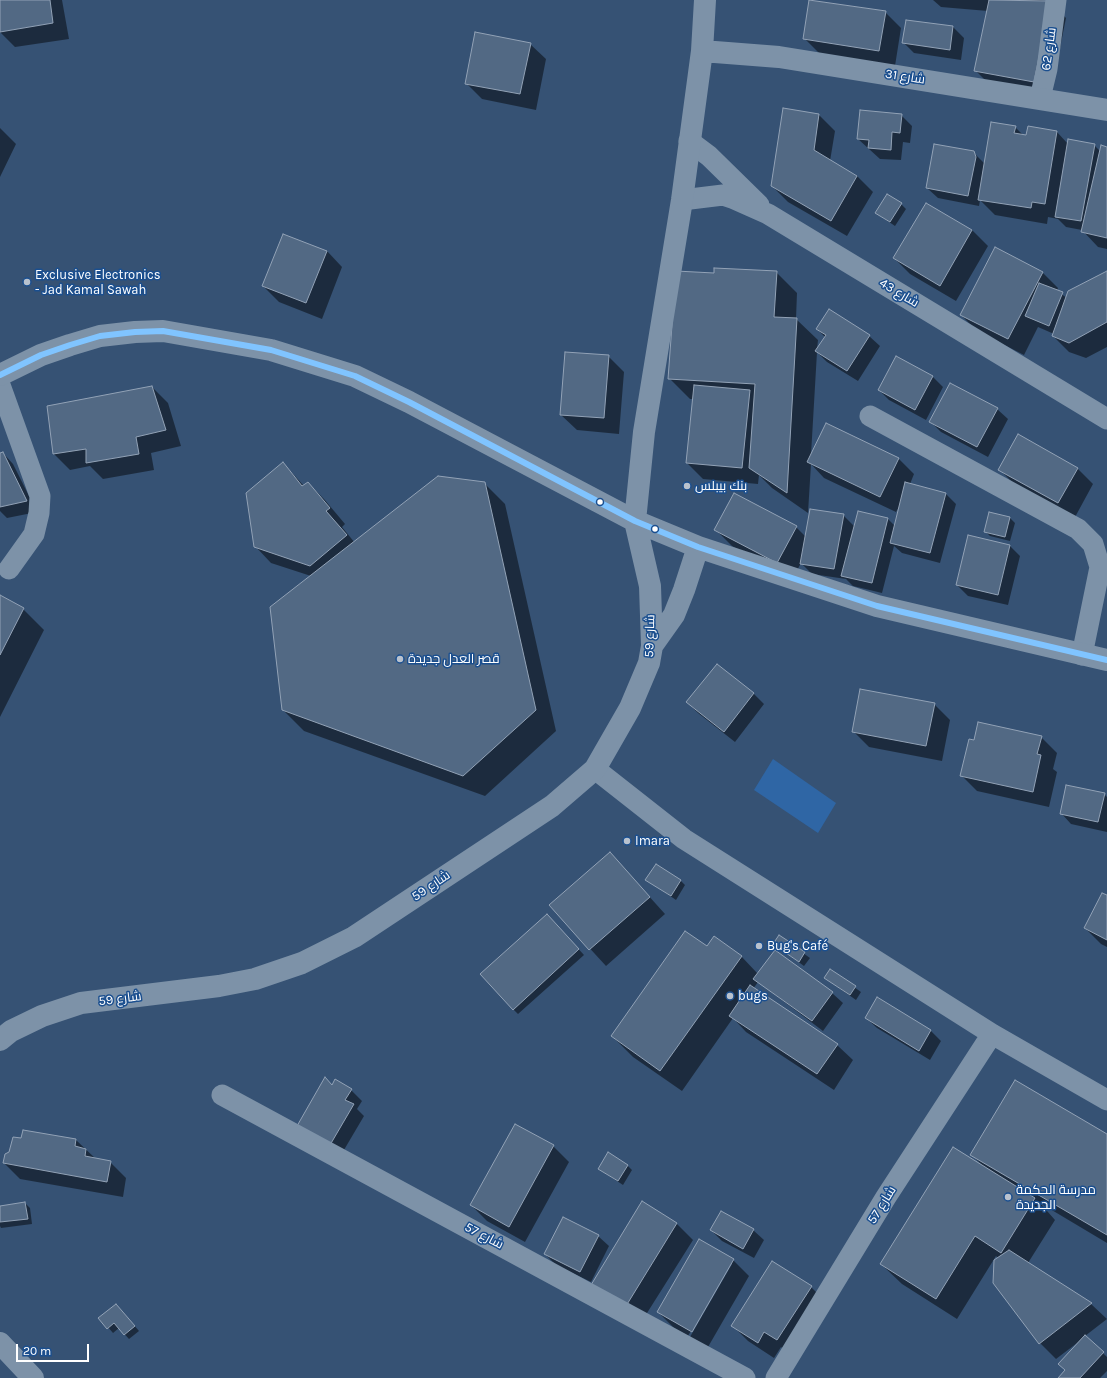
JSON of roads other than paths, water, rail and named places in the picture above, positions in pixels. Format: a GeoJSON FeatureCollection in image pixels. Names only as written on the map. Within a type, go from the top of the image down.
{"type":"FeatureCollection","features":[{"type":"Feature","properties":{"kind":"street","name":"شارع 59"},"geometry":{"type":"LineString","coordinates":[[0,1040],[11,1032],[42,1016],[81,1003],[219,986],[255,979],[302,963],[354,937],[552,806],[595,769],[630,708],[649,663],[652,646],[650,586],[635,521],[644,432],[682,200],[702,52],[705,0]]}},
{"type":"Feature","properties":{"kind":"street","name":"شارع 62"},"geometry":{"type":"LineString","coordinates":[[1040,98],[1047,69],[1056,0]]}},
{"type":"Feature","properties":{"kind":"street","name":"شارع 31"},"geometry":{"type":"LineString","coordinates":[[702,52],[779,57],[1107,110]]}},
{"type":"Feature","properties":{"kind":"street"},"geometry":{"type":"LineString","coordinates":[[689,142],[709,156],[768,214]]}},
{"type":"Feature","properties":{"kind":"street","name":"شارع 43"},"geometry":{"type":"LineString","coordinates":[[682,200],[723,195],[768,214],[1107,419]]}},
{"type":"Feature","properties":{"kind":"street"},"geometry":{"type":"LineString","coordinates":[[0,375],[41,355],[70,345],[100,336],[135,332],[163,331],[271,350],[355,376],[635,521],[698,547],[876,606],[1107,660]]}},
{"type":"Feature","properties":{"kind":"street"},"geometry":{"type":"LineString","coordinates":[[0,385],[40,496],[40,514],[34,534],[10,568]]}},
{"type":"Feature","properties":{"kind":"street"},"geometry":{"type":"LineString","coordinates":[[870,416],[1078,529],[1094,544],[1100,567],[1082,655]]}},
{"type":"Feature","properties":{"kind":"street"},"geometry":{"type":"LineString","coordinates":[[652,646],[674,614],[684,590],[698,547]]}},
{"type":"Feature","properties":{"kind":"street"},"geometry":{"type":"LineString","coordinates":[[595,769],[684,839],[992,1034],[1107,1100]]}},
{"type":"Feature","properties":{"kind":"street","name":"شارع 57"},"geometry":{"type":"LineString","coordinates":[[776,1378],[886,1197],[992,1034]]}},
{"type":"Feature","properties":{"kind":"street","name":"شارع 57"},"geometry":{"type":"LineString","coordinates":[[222,1095],[745,1378]]}},
{"type":"Feature","properties":{"kind":"street"},"geometry":{"type":"LineString","coordinates":[[0,1343],[33,1378]]}},
{"type":"Feature","properties":{"kind":"place","name":"Exclusive Electronics - Jad Kamal Sawah"},"geometry":{"type":"Point","coordinates":[27,282]}},
{"type":"Feature","properties":{"kind":"place","name":"بنك بيبلس"},"geometry":{"type":"Point","coordinates":[687,486]}},
{"type":"Feature","properties":{"kind":"place","name":"قصر العدل جديدة"},"geometry":{"type":"Point","coordinates":[400,659]}},
{"type":"Feature","properties":{"kind":"place","name":"Imara"},"geometry":{"type":"Point","coordinates":[627,841]}},
{"type":"Feature","properties":{"kind":"place","name":"Bug's Café"},"geometry":{"type":"Point","coordinates":[759,946]}},
{"type":"Feature","properties":{"kind":"place","name":"bugs"},"geometry":{"type":"Point","coordinates":[730,996]}},
{"type":"Feature","properties":{"kind":"place","name":"مدرسة الحكمة الجديدة"},"geometry":{"type":"Point","coordinates":[1008,1197]}}]}
